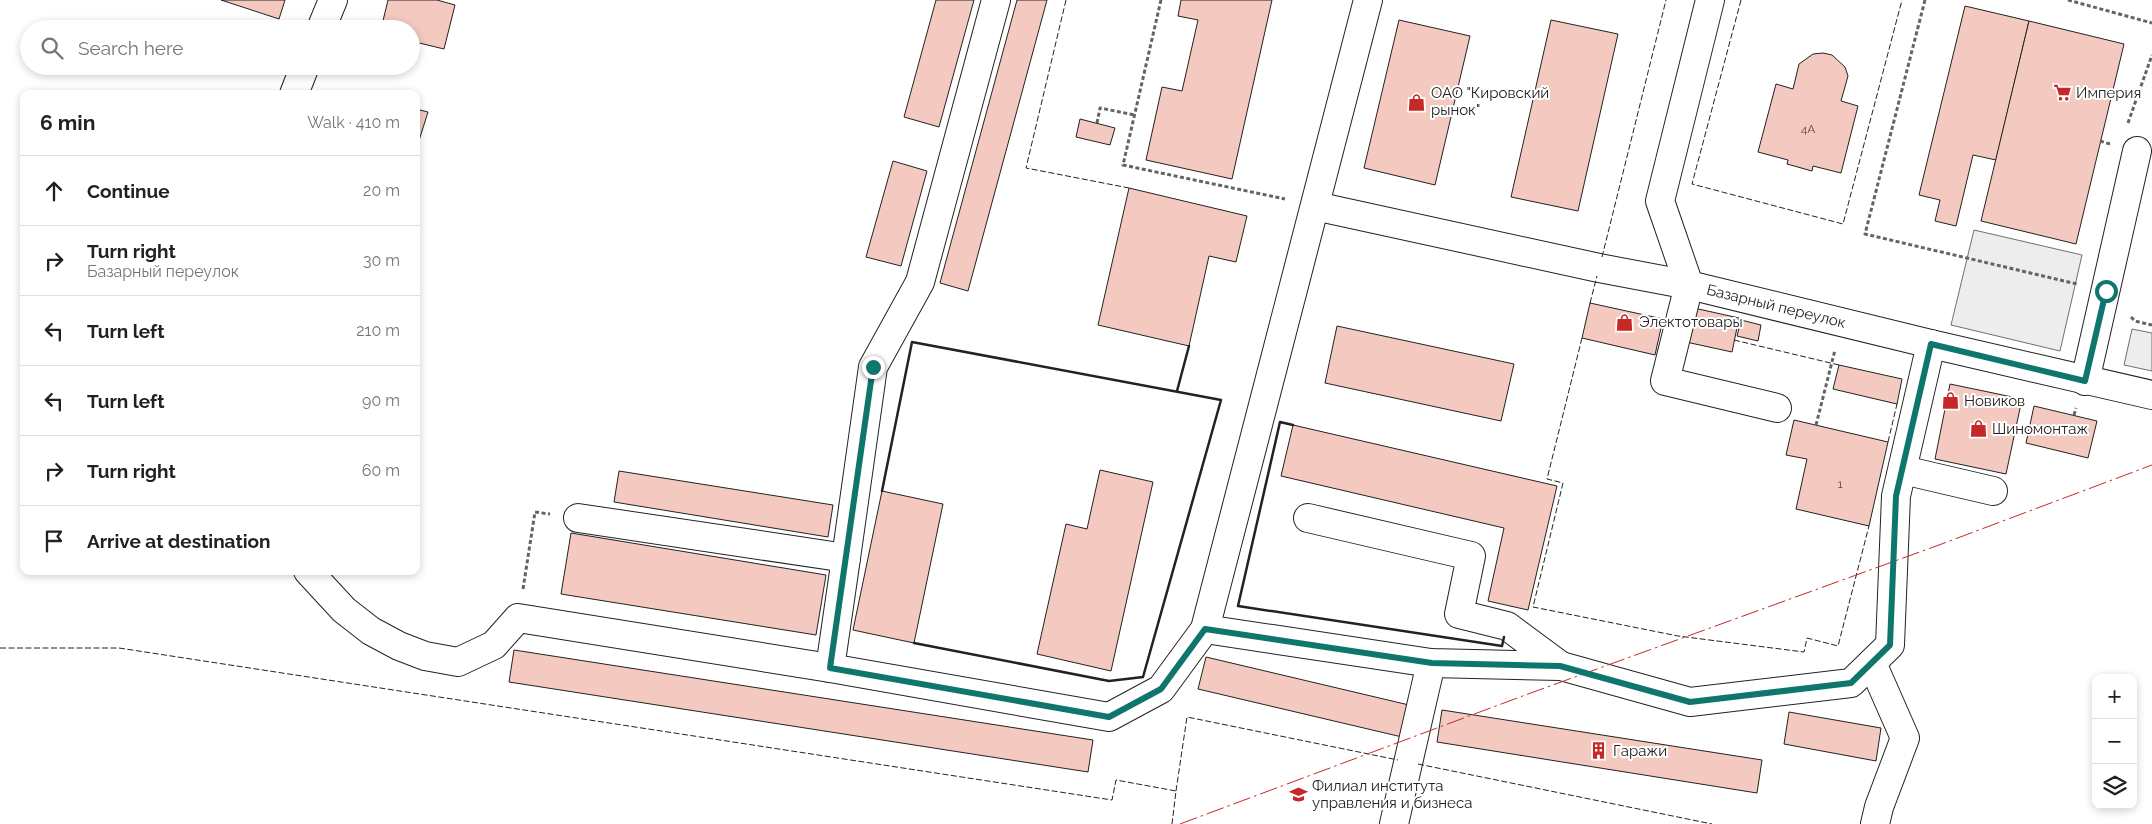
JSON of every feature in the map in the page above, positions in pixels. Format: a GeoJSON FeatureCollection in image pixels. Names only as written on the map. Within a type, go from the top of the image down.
{"type":"FeatureCollection","features":[{"type":"Feature","properties":{"kind":"street"},"geometry":{"type":"LineString","coordinates":[[325,20],[333,0]]}},
{"type":"Feature","properties":{"kind":"street"},"geometry":{"type":"LineString","coordinates":[[830,668],[873,367],[920,282],[996,0]]}},
{"type":"Feature","properties":{"kind":"street"},"geometry":{"type":"LineString","coordinates":[[312,575],[344,610],[371,631],[399,646],[425,656],[458,662],[494,645],[518,618],[830,668],[1109,717],[1161,689],[1205,629],[1368,0]]}},
{"type":"Feature","properties":{"kind":"street","name":"Базарный переулок"},"geometry":{"type":"LineString","coordinates":[[1710,0],[1660,201],[1689,284],[2085,381],[2152,395]]}},
{"type":"Feature","properties":{"kind":"street"},"geometry":{"type":"LineString","coordinates":[[296,90],[301,75]]}},
{"type":"Feature","properties":{"kind":"street"},"geometry":{"type":"LineString","coordinates":[[2085,381],[2106,291],[2132,140]]}},
{"type":"Feature","properties":{"kind":"street"},"geometry":{"type":"LineString","coordinates":[[1314,206],[1599,268],[1689,284],[1665,381],[1777,408]]}},
{"type":"Feature","properties":{"kind":"street"},"geometry":{"type":"LineString","coordinates":[[1205,629],[1432,663],[1560,666],[1690,702],[1851,683],[1890,645],[1896,496],[1931,344]]}},
{"type":"Feature","properties":{"kind":"street"},"geometry":{"type":"LineString","coordinates":[[1902,470],[1993,491]]}},
{"type":"Feature","properties":{"kind":"street"},"geometry":{"type":"LineString","coordinates":[[578,518],[846,558]]}},
{"type":"Feature","properties":{"kind":"street"},"geometry":{"type":"LineString","coordinates":[[1308,518],[1471,556],[1459,614],[1507,626],[1560,666]]}},
{"type":"Feature","properties":{"kind":"street"},"geometry":{"type":"LineString","coordinates":[[1394,824],[1432,663]]}},
{"type":"Feature","properties":{"kind":"street"},"geometry":{"type":"LineString","coordinates":[[1872,664],[1905,738],[1874,824]]}},
{"type":"Feature","properties":{"kind":"path"},"geometry":{"type":"LineString","coordinates":[[1161,0],[1123,165],[1314,206]]}},
{"type":"Feature","properties":{"kind":"path"},"geometry":{"type":"LineString","coordinates":[[1925,0],[1865,234],[2106,291],[2135,321],[2152,325]]}},
{"type":"Feature","properties":{"kind":"path"},"geometry":{"type":"LineString","coordinates":[[2068,0],[2152,23]]}},
{"type":"Feature","properties":{"kind":"path"},"geometry":{"type":"LineString","coordinates":[[2132,140],[2152,55]]}},
{"type":"Feature","properties":{"kind":"path"},"geometry":{"type":"LineString","coordinates":[[1097,123],[1100,108],[1135,115]]}},
{"type":"Feature","properties":{"kind":"path"},"geometry":{"type":"LineString","coordinates":[[1816,425],[1836,343]]}},
{"type":"Feature","properties":{"kind":"path"},"geometry":{"type":"LineString","coordinates":[[518,618],[535,512],[578,518]]}},
{"type":"Feature","properties":{"kind":"shaded area"},"geometry":{"type":"Polygon","coordinates":[[[1974,230],[2082,255],[2060,351],[1951,325],[1974,230]]]}},
{"type":"Feature","properties":{"kind":"shaded area"},"geometry":{"type":"Polygon","coordinates":[[[2132,329],[2152,333],[2152,371],[2124,365],[2132,329]]]}},
{"type":"Feature","properties":{"kind":"building"},"geometry":{"type":"Polygon","coordinates":[[[221,0],[285,0],[279,19],[221,0]]]}},
{"type":"Feature","properties":{"kind":"building"},"geometry":{"type":"Polygon","coordinates":[[[388,0],[437,0],[455,5],[444,49],[420,43],[420,20],[383,20],[388,0]]]}},
{"type":"Feature","properties":{"kind":"building"},"geometry":{"type":"Polygon","coordinates":[[[936,0],[974,0],[939,127],[904,117],[936,0]]]}},
{"type":"Feature","properties":{"kind":"building"},"geometry":{"type":"Polygon","coordinates":[[[1017,0],[1047,0],[968,291],[940,283],[1017,0]]]}},
{"type":"Feature","properties":{"kind":"building"},"geometry":{"type":"Polygon","coordinates":[[[1181,0],[1272,0],[1232,179],[1146,160],[1162,87],[1182,91],[1198,20],[1178,16],[1181,0]]]}},
{"type":"Feature","properties":{"kind":"building"},"geometry":{"type":"Polygon","coordinates":[[[1965,6],[2029,21],[1996,160],[1973,155],[1956,226],[1935,221],[1940,200],[1919,195],[1965,6]]]}},
{"type":"Feature","properties":{"kind":"building","name":"ОАО \"Кировский рынок\""},"geometry":{"type":"Polygon","coordinates":[[[1399,20],[1470,36],[1435,185],[1364,168],[1399,20]]]}},
{"type":"Feature","properties":{"kind":"building"},"geometry":{"type":"Polygon","coordinates":[[[1551,20],[1618,34],[1578,211],[1511,197],[1551,20]]]}},
{"type":"Feature","properties":{"kind":"building","name":"Империя"},"geometry":{"type":"Polygon","coordinates":[[[2029,21],[2124,44],[2076,244],[1981,221],[2029,21]]]}},
{"type":"Feature","properties":{"kind":"building"},"geometry":{"type":"Polygon","coordinates":[[[1823,53],[1832,55],[1845,67],[1848,76],[1841,101],[1858,106],[1841,173],[1813,166],[1812,171],[1787,164],[1788,160],[1758,152],[1776,84],[1793,89],[1799,64],[1813,54],[1823,53]]]}},
{"type":"Feature","properties":{"kind":"building"},"geometry":{"type":"Polygon","coordinates":[[[420,110],[428,112],[420,137],[420,110]]]}},
{"type":"Feature","properties":{"kind":"building"},"geometry":{"type":"Polygon","coordinates":[[[1080,119],[1115,128],[1110,145],[1076,137],[1080,119]]]}},
{"type":"Feature","properties":{"kind":"building"},"geometry":{"type":"Polygon","coordinates":[[[893,161],[927,171],[901,266],[866,257],[893,161]]]}},
{"type":"Feature","properties":{"kind":"building"},"geometry":{"type":"Polygon","coordinates":[[[1129,188],[1247,216],[1236,262],[1209,256],[1189,346],[1098,325],[1129,188]]]}},
{"type":"Feature","properties":{"kind":"building"},"geometry":{"type":"Polygon","coordinates":[[[1590,303],[1663,319],[1655,355],[1582,338],[1590,303]]]}},
{"type":"Feature","properties":{"kind":"building"},"geometry":{"type":"Polygon","coordinates":[[[1694,308],[1739,318],[1732,352],[1686,342],[1694,308]]]}},
{"type":"Feature","properties":{"kind":"building"},"geometry":{"type":"Polygon","coordinates":[[[1741,320],[1761,325],[1758,341],[1737,336],[1741,320]]]}},
{"type":"Feature","properties":{"kind":"building"},"geometry":{"type":"Polygon","coordinates":[[[1337,326],[1514,364],[1501,421],[1325,383],[1337,326]]]}},
{"type":"Feature","properties":{"kind":"building"},"geometry":{"type":"Polygon","coordinates":[[[1839,365],[1902,379],[1897,404],[1833,389],[1839,365]]]}},
{"type":"Feature","properties":{"kind":"building","name":"Шиномонтаж"},"geometry":{"type":"Polygon","coordinates":[[[1950,384],[2022,399],[2006,474],[1935,459],[1950,384]]]}},
{"type":"Feature","properties":{"kind":"building"},"geometry":{"type":"Polygon","coordinates":[[[2034,406],[2097,421],[2088,458],[2026,443],[2034,406]]]}},
{"type":"Feature","properties":{"kind":"building"},"geometry":{"type":"Polygon","coordinates":[[[1794,420],[1888,442],[1869,526],[1796,509],[1807,459],[1786,455],[1794,420]]]}},
{"type":"Feature","properties":{"kind":"building"},"geometry":{"type":"Polygon","coordinates":[[[1293,425],[1557,486],[1528,610],[1488,601],[1504,528],[1281,476],[1293,425]]]}},
{"type":"Feature","properties":{"kind":"building"},"geometry":{"type":"Polygon","coordinates":[[[1100,470],[1153,482],[1111,671],[1037,654],[1066,524],[1087,529],[1100,470]]]}},
{"type":"Feature","properties":{"kind":"building"},"geometry":{"type":"Polygon","coordinates":[[[619,471],[833,505],[828,537],[614,502],[619,471]]]}},
{"type":"Feature","properties":{"kind":"building"},"geometry":{"type":"Polygon","coordinates":[[[882,491],[943,504],[914,643],[853,630],[882,491]]]}},
{"type":"Feature","properties":{"kind":"building"},"geometry":{"type":"Polygon","coordinates":[[[571,533],[826,575],[816,635],[561,594],[571,533]]]}},
{"type":"Feature","properties":{"kind":"building"},"geometry":{"type":"Polygon","coordinates":[[[514,650],[1093,740],[1088,772],[509,682],[514,650]]]}},
{"type":"Feature","properties":{"kind":"building"},"geometry":{"type":"Polygon","coordinates":[[[1206,657],[1409,705],[1402,737],[1198,689],[1206,657]]]}},
{"type":"Feature","properties":{"kind":"building","name":"Гаражи"},"geometry":{"type":"Polygon","coordinates":[[[1442,710],[1762,760],[1757,793],[1437,742],[1442,710]]]}},
{"type":"Feature","properties":{"kind":"building"},"geometry":{"type":"Polygon","coordinates":[[[1789,712],[1881,728],[1876,761],[1784,744],[1789,712]]]}},
{"type":"Feature","properties":{"kind":"fence"},"geometry":{"type":"LineString","coordinates":[[1066,0],[1026,168],[1129,188]]}},
{"type":"Feature","properties":{"kind":"fence"},"geometry":{"type":"LineString","coordinates":[[1602,257],[1666,0]]}},
{"type":"Feature","properties":{"kind":"fence"},"geometry":{"type":"LineString","coordinates":[[1741,0],[1692,184],[1843,224],[1902,0]]}},
{"type":"Feature","properties":{"kind":"fence"},"geometry":{"type":"LineString","coordinates":[[1590,303],[1597,276]]}},
{"type":"Feature","properties":{"kind":"fence"},"geometry":{"type":"LineString","coordinates":[[1582,338],[1547,479],[1563,483],[1533,607],[1678,636],[1804,652],[1807,638],[1838,646],[1869,526]]}},
{"type":"Feature","properties":{"kind":"fence"},"geometry":{"type":"LineString","coordinates":[[1734,340],[1839,365]]}},
{"type":"Feature","properties":{"kind":"fence"},"geometry":{"type":"LineString","coordinates":[[1888,442],[1897,404]]}},
{"type":"Feature","properties":{"kind":"fence"},"geometry":{"type":"LineString","coordinates":[[0,648],[119,648],[1112,800],[1116,780],[1176,791],[1172,824]]}},
{"type":"Feature","properties":{"kind":"fence"},"geometry":{"type":"LineString","coordinates":[[1176,791],[1187,717],[1398,760]]}},
{"type":"Feature","properties":{"kind":"fence"},"geometry":{"type":"LineString","coordinates":[[1418,764],[1712,824]]}},
{"type":"Feature","properties":{"kind":"wall"},"geometry":{"type":"LineString","coordinates":[[882,491],[912,342],[1221,400],[1143,677],[1109,681],[914,643]]}},
{"type":"Feature","properties":{"kind":"wall"},"geometry":{"type":"LineString","coordinates":[[1177,391],[1189,346]]}},
{"type":"Feature","properties":{"kind":"wall"},"geometry":{"type":"LineString","coordinates":[[1293,425],[1280,422],[1238,606],[1502,646],[1504,637]]}},
{"type":"Feature","properties":{"kind":"power"},"geometry":{"type":"LineString","coordinates":[[1180,824],[2152,465]]}},
{"type":"Feature","properties":{"kind":"place","name":"Империя"},"geometry":{"type":"Point","coordinates":[2062,93]}},
{"type":"Feature","properties":{"kind":"place","name":"ОАО \"Кировский рынок\""},"geometry":{"type":"Point","coordinates":[1417,102]}},
{"type":"Feature","properties":{"kind":"place","name":"Электотовары"},"geometry":{"type":"Point","coordinates":[1625,322]}},
{"type":"Feature","properties":{"kind":"place","name":"Новиков"},"geometry":{"type":"Point","coordinates":[1950,401]}},
{"type":"Feature","properties":{"kind":"place","name":"Шиномонтаж"},"geometry":{"type":"Point","coordinates":[1978,429]}},
{"type":"Feature","properties":{"kind":"place","name":"Гаражи"},"geometry":{"type":"Point","coordinates":[1599,751]}},
{"type":"Feature","properties":{"kind":"place","name":"Филиал института управления и бизнеса"},"geometry":{"type":"Point","coordinates":[1298,795]}},
{"type":"Feature","properties":{"kind":"route"},"geometry":{"type":"LineString","coordinates":[[873,367],[830,668],[1109,717],[1161,689],[1205,629],[1432,663],[1560,666],[1690,702],[1851,683],[1872,664],[1890,645],[1896,496],[1931,344],[2085,381],[2106,291]]}}]}
